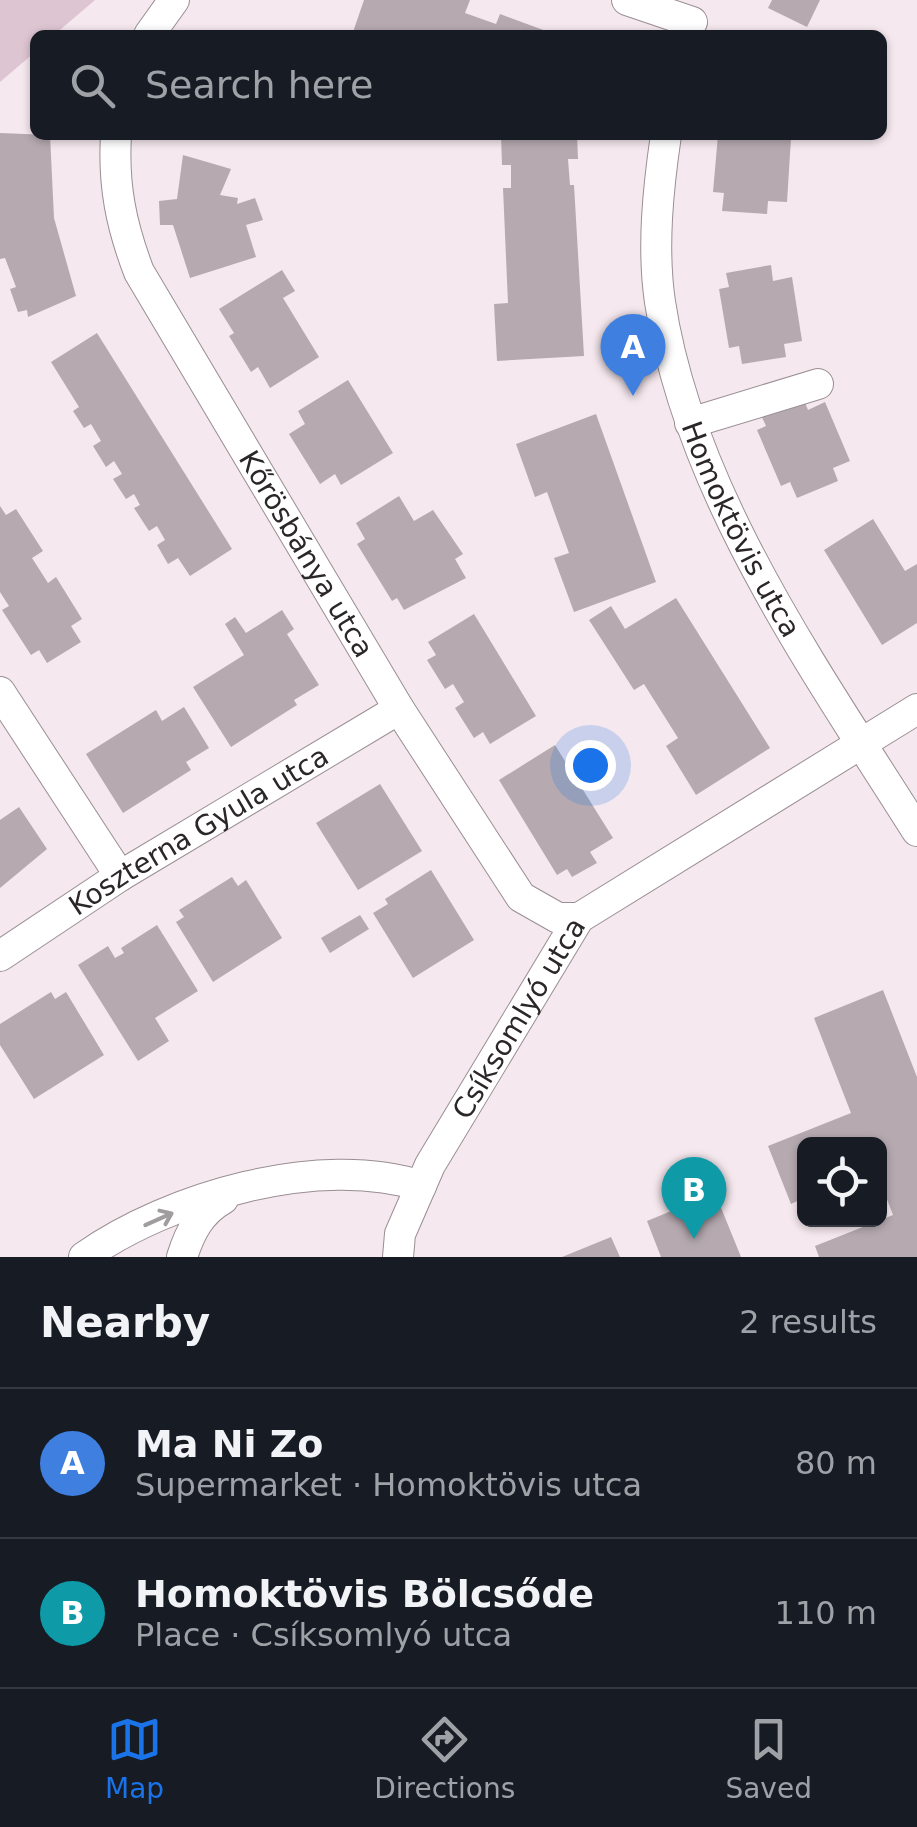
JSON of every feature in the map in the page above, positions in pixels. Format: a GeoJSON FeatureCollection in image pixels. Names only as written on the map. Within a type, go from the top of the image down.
{"type":"FeatureCollection","features":[{"type":"Feature","properties":{"kind":"street"},"geometry":{"type":"LineString","coordinates":[[153,30],[174,0]]}},
{"type":"Feature","properties":{"kind":"street"},"geometry":{"type":"LineString","coordinates":[[626,0],[693,19]]}},
{"type":"Feature","properties":{"kind":"street","name":"Kőrösbánya utca"},"geometry":{"type":"LineString","coordinates":[[116,140],[114,174],[120,223],[139,272],[399,708],[522,897],[558,918],[580,918]]}},
{"type":"Feature","properties":{"kind":"street","name":"Homoktövis utca"},"geometry":{"type":"LineString","coordinates":[[666,140],[656,243],[660,299],[690,423],[736,525],[862,744],[917,831]]}},
{"type":"Feature","properties":{"kind":"street"},"geometry":{"type":"LineString","coordinates":[[690,423],[818,384]]}},
{"type":"Feature","properties":{"kind":"street"},"geometry":{"type":"LineString","coordinates":[[0,692],[120,876]]}},
{"type":"Feature","properties":{"kind":"street","name":"Koszterna Gyula utca"},"geometry":{"type":"LineString","coordinates":[[0,956],[120,876],[399,708]]}},
{"type":"Feature","properties":{"kind":"street","name":"Csíksomlyó utca"},"geometry":{"type":"LineString","coordinates":[[398,1257],[400,1234],[421,1186],[580,918],[917,709]]}},
{"type":"Feature","properties":{"kind":"street"},"geometry":{"type":"LineString","coordinates":[[84,1257],[172,1212],[238,1190],[314,1174],[378,1175],[421,1186]]}},
{"type":"Feature","properties":{"kind":"street"},"geometry":{"type":"LineString","coordinates":[[182,1257],[188,1236],[206,1208],[238,1190]]}},
{"type":"Feature","properties":{"kind":"shaded area"},"geometry":{"type":"Polygon","coordinates":[[[0,0],[95,0],[60,30],[30,30],[30,56],[0,82],[0,0]]]}},
{"type":"Feature","properties":{"kind":"building"},"geometry":{"type":"Polygon","coordinates":[[[364,0],[470,0],[465,13],[496,24],[500,14],[543,30],[354,30],[364,0]]]}},
{"type":"Feature","properties":{"kind":"building"},"geometry":{"type":"Polygon","coordinates":[[[772,0],[820,0],[807,27],[768,8],[772,0]]]}},
{"type":"Feature","properties":{"kind":"building"},"geometry":{"type":"Polygon","coordinates":[[[0,133],[50,140],[54,218],[76,296],[28,317],[27,310],[18,312],[10,289],[16,287],[5,258],[0,259],[0,133]]]}},
{"type":"Feature","properties":{"kind":"building"},"geometry":{"type":"Polygon","coordinates":[[[501,140],[577,140],[578,159],[568,159],[570,185],[574,185],[584,356],[497,361],[494,304],[508,303],[503,188],[511,188],[511,165],[502,165],[501,140]]]}},
{"type":"Feature","properties":{"kind":"building"},"geometry":{"type":"Polygon","coordinates":[[[718,140],[791,140],[787,202],[768,201],[767,214],[722,211],[724,193],[713,192],[718,140]]]}},
{"type":"Feature","properties":{"kind":"building"},"geometry":{"type":"Polygon","coordinates":[[[183,155],[231,169],[220,195],[238,198],[237,204],[255,198],[263,220],[246,225],[256,257],[190,278],[173,225],[160,225],[159,201],[177,199],[183,155]]]}},
{"type":"Feature","properties":{"kind":"building"},"geometry":{"type":"Polygon","coordinates":[[[771,265],[773,281],[792,277],[802,341],[784,344],[786,357],[742,364],[739,346],[729,348],[719,289],[729,287],[726,273],[771,265]]]}},
{"type":"Feature","properties":{"kind":"building"},"geometry":{"type":"Polygon","coordinates":[[[282,270],[295,291],[283,298],[319,357],[270,388],[258,367],[251,372],[229,336],[234,333],[219,309],[282,270]]]}},
{"type":"Feature","properties":{"kind":"building"},"geometry":{"type":"Polygon","coordinates":[[[97,333],[232,549],[190,576],[178,558],[168,564],[157,545],[165,540],[157,526],[149,531],[134,508],[140,505],[134,494],[126,499],[113,479],[122,474],[114,461],[106,467],[93,446],[101,441],[91,424],[84,428],[73,411],[79,407],[51,362],[97,333]]]}},
{"type":"Feature","properties":{"kind":"building"},"geometry":{"type":"Polygon","coordinates":[[[348,380],[393,453],[341,485],[335,474],[320,484],[289,434],[305,424],[298,411],[348,380]]]}},
{"type":"Feature","properties":{"kind":"building"},"geometry":{"type":"Polygon","coordinates":[[[802,395],[808,410],[825,402],[850,461],[833,468],[838,481],[797,498],[790,482],[781,486],[757,430],[766,426],[760,413],[802,395]]]}},
{"type":"Feature","properties":{"kind":"building"},"geometry":{"type":"Polygon","coordinates":[[[596,414],[656,582],[574,612],[554,558],[569,553],[547,492],[535,497],[516,444],[596,414]]]}},
{"type":"Feature","properties":{"kind":"building"},"geometry":{"type":"Polygon","coordinates":[[[399,496],[414,521],[433,510],[463,554],[455,559],[466,578],[404,610],[397,598],[392,601],[357,544],[365,539],[356,523],[399,496]]]}},
{"type":"Feature","properties":{"kind":"building"},"geometry":{"type":"Polygon","coordinates":[[[0,506],[6,515],[16,509],[43,551],[32,558],[48,583],[56,577],[82,619],[71,626],[81,642],[47,663],[39,650],[31,655],[2,610],[9,606],[0,592],[0,506]]]}},
{"type":"Feature","properties":{"kind":"building"},"geometry":{"type":"Polygon","coordinates":[[[873,519],[905,571],[917,564],[917,623],[882,645],[824,550],[873,519]]]}},
{"type":"Feature","properties":{"kind":"building"},"geometry":{"type":"Polygon","coordinates":[[[676,598],[770,748],[696,795],[666,746],[678,738],[644,684],[634,690],[589,620],[611,606],[625,629],[676,598]]]}},
{"type":"Feature","properties":{"kind":"building"},"geometry":{"type":"Polygon","coordinates":[[[282,610],[294,629],[287,634],[319,685],[294,700],[297,705],[231,747],[193,687],[244,655],[225,624],[235,617],[246,633],[282,610]]]}},
{"type":"Feature","properties":{"kind":"building"},"geometry":{"type":"Polygon","coordinates":[[[474,614],[536,716],[490,744],[483,732],[474,738],[455,708],[464,702],[453,684],[445,689],[427,660],[436,655],[428,642],[474,614]]]}},
{"type":"Feature","properties":{"kind":"building"},"geometry":{"type":"Polygon","coordinates":[[[184,707],[209,748],[186,762],[191,770],[123,813],[86,754],[156,710],[162,721],[184,707]]]}},
{"type":"Feature","properties":{"kind":"building"},"geometry":{"type":"Polygon","coordinates":[[[555,745],[613,838],[590,852],[597,863],[572,877],[567,869],[557,875],[499,780],[555,745]]]}},
{"type":"Feature","properties":{"kind":"building"},"geometry":{"type":"Polygon","coordinates":[[[380,784],[422,851],[358,890],[316,823],[380,784]]]}},
{"type":"Feature","properties":{"kind":"building"},"geometry":{"type":"Polygon","coordinates":[[[19,807],[47,849],[0,888],[0,820],[19,807]]]}},
{"type":"Feature","properties":{"kind":"building"},"geometry":{"type":"Polygon","coordinates":[[[431,870],[474,940],[413,978],[373,913],[388,904],[385,899],[431,870]]]}},
{"type":"Feature","properties":{"kind":"building"},"geometry":{"type":"Polygon","coordinates":[[[232,877],[238,886],[246,880],[282,938],[213,982],[176,922],[184,917],[179,910],[232,877]]]}},
{"type":"Feature","properties":{"kind":"building"},"geometry":{"type":"Polygon","coordinates":[[[360,915],[369,929],[330,953],[321,938],[360,915]]]}},
{"type":"Feature","properties":{"kind":"building"},"geometry":{"type":"Polygon","coordinates":[[[157,925],[198,991],[155,1018],[169,1041],[138,1061],[78,965],[108,946],[115,958],[124,953],[121,948],[157,925]]]}},
{"type":"Feature","properties":{"kind":"building"},"geometry":{"type":"Polygon","coordinates":[[[883,990],[917,1077],[917,1257],[819,1257],[815,1246],[863,1227],[887,1227],[887,1217],[893,1215],[887,1199],[887,1137],[797,1137],[797,1201],[791,1204],[768,1146],[851,1113],[814,1018],[883,990]]]}},
{"type":"Feature","properties":{"kind":"building"},"geometry":{"type":"Polygon","coordinates":[[[51,992],[55,999],[66,992],[104,1055],[34,1099],[0,1045],[0,1024],[51,992]]]}},
{"type":"Feature","properties":{"kind":"building"},"geometry":{"type":"Polygon","coordinates":[[[715,1193],[741,1257],[661,1257],[647,1221],[715,1193]]]}},
{"type":"Feature","properties":{"kind":"building"},"geometry":{"type":"Polygon","coordinates":[[[611,1237],[620,1257],[562,1257],[611,1237]]]}},
{"type":"Feature","properties":{"kind":"place","name":"Ma Ni Zo"},"geometry":{"type":"Point","coordinates":[633,396]}},
{"type":"Feature","properties":{"kind":"place","name":"Homoktövis Bölcsőde"},"geometry":{"type":"Point","coordinates":[694,1239]}}]}
